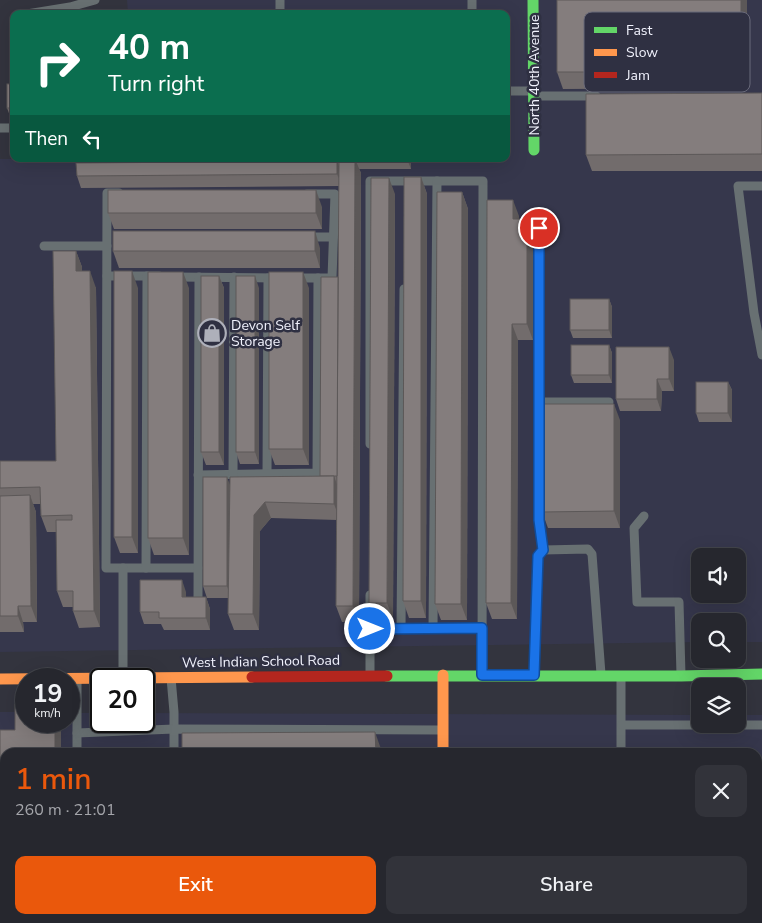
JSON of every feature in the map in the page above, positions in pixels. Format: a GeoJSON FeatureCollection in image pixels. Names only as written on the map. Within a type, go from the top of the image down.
{"type":"FeatureCollection","features":[{"type":"Feature","properties":{"kind":"main road","name":"North 40th Avenue"},"geometry":{"type":"LineString","coordinates":[[533,0],[534,150]]}},
{"type":"Feature","properties":{"kind":"main road","name":"West Indian School Road"},"geometry":{"type":"LineString","coordinates":[[155,677],[601,674],[681,676],[762,674]]}},
{"type":"Feature","properties":{"kind":"main road"},"geometry":{"type":"LineString","coordinates":[[443,675],[443,748]]}},
{"type":"Feature","properties":{"kind":"main road","name":"West Indian School Road"},"geometry":{"type":"LineString","coordinates":[[0,679],[15,679]]}},
{"type":"Feature","properties":{"kind":"lane"},"geometry":{"type":"LineString","coordinates":[[52,10],[95,0]]}},
{"type":"Feature","properties":{"kind":"lane"},"geometry":{"type":"LineString","coordinates":[[510,91],[606,96]]}},
{"type":"Feature","properties":{"kind":"lane"},"geometry":{"type":"LineString","coordinates":[[370,450],[370,181],[483,181],[482,675]]}},
{"type":"Feature","properties":{"kind":"lane"},"geometry":{"type":"LineString","coordinates":[[404,181],[404,191]]}},
{"type":"Feature","properties":{"kind":"lane"},"geometry":{"type":"LineString","coordinates":[[433,628],[437,181]]}},
{"type":"Feature","properties":{"kind":"lane"},"geometry":{"type":"LineString","coordinates":[[762,186],[738,186],[754,313],[762,355]]}},
{"type":"Feature","properties":{"kind":"lane"},"geometry":{"type":"LineString","coordinates":[[127,193],[107,193],[106,568],[198,568]]}},
{"type":"Feature","properties":{"kind":"lane"},"geometry":{"type":"LineString","coordinates":[[107,276],[332,278],[335,194],[295,194]]}},
{"type":"Feature","properties":{"kind":"lane"},"geometry":{"type":"LineString","coordinates":[[534,675],[538,556],[543,550],[539,520],[539,228]]}},
{"type":"Feature","properties":{"kind":"lane"},"geometry":{"type":"LineString","coordinates":[[107,235],[117,235]]}},
{"type":"Feature","properties":{"kind":"lane"},"geometry":{"type":"LineString","coordinates":[[294,236],[333,237]]}},
{"type":"Feature","properties":{"kind":"lane"},"geometry":{"type":"LineString","coordinates":[[44,246],[107,246]]}},
{"type":"Feature","properties":{"kind":"lane"},"geometry":{"type":"LineString","coordinates":[[146,568],[147,276]]}},
{"type":"Feature","properties":{"kind":"lane"},"geometry":{"type":"LineString","coordinates":[[198,599],[199,277]]}},
{"type":"Feature","properties":{"kind":"lane"},"geometry":{"type":"LineString","coordinates":[[233,475],[234,277]]}},
{"type":"Feature","properties":{"kind":"lane"},"geometry":{"type":"LineString","coordinates":[[267,474],[268,278]]}},
{"type":"Feature","properties":{"kind":"lane"},"geometry":{"type":"LineString","coordinates":[[198,475],[318,474],[318,278]]}},
{"type":"Feature","properties":{"kind":"lane"},"geometry":{"type":"LineString","coordinates":[[401,629],[404,280]]}},
{"type":"Feature","properties":{"kind":"lane"},"geometry":{"type":"LineString","coordinates":[[539,402],[609,402]]}},
{"type":"Feature","properties":{"kind":"lane"},"geometry":{"type":"LineString","coordinates":[[644,516],[634,528],[637,602],[678,602],[681,676]]}},
{"type":"Feature","properties":{"kind":"lane"},"geometry":{"type":"LineString","coordinates":[[543,550],[588,549],[592,554],[601,674]]}},
{"type":"Feature","properties":{"kind":"lane"},"geometry":{"type":"LineString","coordinates":[[123,568],[123,668]]}},
{"type":"Feature","properties":{"kind":"lane"},"geometry":{"type":"LineString","coordinates":[[370,589],[370,675]]}},
{"type":"Feature","properties":{"kind":"lane"},"geometry":{"type":"LineString","coordinates":[[370,629],[482,628]]}},
{"type":"Feature","properties":{"kind":"lane"},"geometry":{"type":"LineString","coordinates":[[621,674],[621,748]]}},
{"type":"Feature","properties":{"kind":"lane"},"geometry":{"type":"LineString","coordinates":[[171,677],[174,748]]}},
{"type":"Feature","properties":{"kind":"lane"},"geometry":{"type":"LineString","coordinates":[[622,725],[762,725]]}},
{"type":"Feature","properties":{"kind":"lane"},"geometry":{"type":"LineString","coordinates":[[80,733],[174,729],[443,730]]}},
{"type":"Feature","properties":{"kind":"lane"},"geometry":{"type":"LineString","coordinates":[[77,733],[77,748]]}},
{"type":"Feature","properties":{"kind":"shaded area"},"geometry":{"type":"Polygon","coordinates":[[[127,0],[762,0],[762,642],[746,642],[746,613],[691,613],[691,642],[0,652],[0,159],[10,159],[10,162],[510,162],[510,10],[128,10],[127,0]]]}},
{"type":"Feature","properties":{"kind":"shaded area"},"geometry":{"type":"Polygon","coordinates":[[[0,712],[15,712],[15,733],[80,733],[80,713],[90,713],[90,733],[155,733],[155,713],[691,715],[691,733],[746,733],[746,715],[762,715],[762,748],[0,748],[0,712]]]}},
{"type":"Feature","properties":{"kind":"building"},"geometry":{"type":"Polygon","coordinates":[[[557,0],[741,0],[741,12],[584,12],[584,72],[557,72],[557,0]]]}},
{"type":"Feature","properties":{"kind":"building"},"geometry":{"type":"Polygon","coordinates":[[[7,84],[10,84],[10,108],[7,108],[7,84]]]}},
{"type":"Feature","properties":{"kind":"building"},"geometry":{"type":"Polygon","coordinates":[[[762,93],[762,154],[586,155],[586,94],[762,93]]]}},
{"type":"Feature","properties":{"kind":"building"},"geometry":{"type":"Polygon","coordinates":[[[337,162],[337,174],[77,176],[76,163],[337,162]]]}},
{"type":"Feature","properties":{"kind":"building"},"geometry":{"type":"Polygon","coordinates":[[[339,162],[355,162],[353,606],[336,606],[339,162]]]}},
{"type":"Feature","properties":{"kind":"building"},"geometry":{"type":"Polygon","coordinates":[[[404,177],[421,177],[421,601],[403,601],[404,177]]]}},
{"type":"Feature","properties":{"kind":"building"},"geometry":{"type":"Polygon","coordinates":[[[371,178],[389,178],[387,603],[369,603],[371,178]]]}},
{"type":"Feature","properties":{"kind":"building"},"geometry":{"type":"Polygon","coordinates":[[[108,190],[316,190],[316,213],[108,213],[108,190]]]}},
{"type":"Feature","properties":{"kind":"building"},"geometry":{"type":"Polygon","coordinates":[[[437,192],[462,192],[461,604],[435,604],[437,192]]]}},
{"type":"Feature","properties":{"kind":"building"},"geometry":{"type":"Polygon","coordinates":[[[487,200],[513,200],[513,219],[527,219],[527,324],[512,324],[511,603],[486,603],[487,200]]]}},
{"type":"Feature","properties":{"kind":"building"},"geometry":{"type":"Polygon","coordinates":[[[113,231],[315,231],[315,251],[113,251],[113,231]]]}},
{"type":"Feature","properties":{"kind":"building"},"geometry":{"type":"Polygon","coordinates":[[[53,251],[76,251],[76,271],[90,271],[94,611],[73,611],[73,591],[57,591],[56,520],[72,520],[72,515],[41,516],[40,487],[0,488],[0,461],[56,461],[53,251]]]}},
{"type":"Feature","properties":{"kind":"building"},"geometry":{"type":"Polygon","coordinates":[[[114,271],[132,271],[132,537],[114,537],[114,271]]]}},
{"type":"Feature","properties":{"kind":"building"},"geometry":{"type":"Polygon","coordinates":[[[148,272],[183,272],[183,538],[148,538],[148,272]]]}},
{"type":"Feature","properties":{"kind":"building"},"geometry":{"type":"Polygon","coordinates":[[[269,272],[303,272],[303,449],[269,449],[269,272]]]}},
{"type":"Feature","properties":{"kind":"building"},"geometry":{"type":"Polygon","coordinates":[[[201,276],[219,276],[219,452],[201,452],[201,276]]]}},
{"type":"Feature","properties":{"kind":"building"},"geometry":{"type":"Polygon","coordinates":[[[236,276],[255,276],[255,452],[236,452],[236,276]]]}},
{"type":"Feature","properties":{"kind":"building"},"geometry":{"type":"Polygon","coordinates":[[[321,277],[338,277],[337,476],[320,476],[321,277]]]}},
{"type":"Feature","properties":{"kind":"building"},"geometry":{"type":"Polygon","coordinates":[[[570,299],[609,299],[609,330],[570,330],[570,299]]]}},
{"type":"Feature","properties":{"kind":"building"},"geometry":{"type":"Polygon","coordinates":[[[571,345],[609,345],[609,375],[571,375],[571,345]]]}},
{"type":"Feature","properties":{"kind":"building"},"geometry":{"type":"Polygon","coordinates":[[[616,347],[669,347],[669,379],[657,379],[657,399],[616,399],[616,347]]]}},
{"type":"Feature","properties":{"kind":"building"},"geometry":{"type":"Polygon","coordinates":[[[696,382],[728,382],[728,413],[696,413],[696,382]]]}},
{"type":"Feature","properties":{"kind":"building"},"geometry":{"type":"Polygon","coordinates":[[[542,404],[614,404],[614,511],[542,512],[542,404]]]}},
{"type":"Feature","properties":{"kind":"building"},"geometry":{"type":"Polygon","coordinates":[[[334,476],[334,504],[265,502],[254,515],[253,614],[228,614],[230,477],[334,476]]]}},
{"type":"Feature","properties":{"kind":"building"},"geometry":{"type":"Polygon","coordinates":[[[203,477],[227,477],[227,586],[203,586],[203,477]]]}},
{"type":"Feature","properties":{"kind":"building"},"geometry":{"type":"Polygon","coordinates":[[[30,495],[31,606],[18,606],[18,616],[0,616],[0,496],[30,495]]]}},
{"type":"Feature","properties":{"kind":"building"},"geometry":{"type":"Polygon","coordinates":[[[140,580],[182,580],[182,597],[206,597],[206,618],[159,618],[159,612],[140,612],[140,580]]]}},
{"type":"Feature","properties":{"kind":"building"},"geometry":{"type":"Polygon","coordinates":[[[0,730],[15,730],[15,733],[55,733],[55,748],[0,748],[0,730]]]}},
{"type":"Feature","properties":{"kind":"building"},"geometry":{"type":"Polygon","coordinates":[[[375,732],[376,748],[182,748],[182,733],[375,732]]]}},
{"type":"Feature","properties":{"kind":"traffic: fast"},"geometry":{"type":"LineString","coordinates":[[533,0],[534,150]]}},
{"type":"Feature","properties":{"kind":"traffic: fast"},"geometry":{"type":"LineString","coordinates":[[387,676],[681,676],[762,674]]}},
{"type":"Feature","properties":{"kind":"traffic: slow"},"geometry":{"type":"LineString","coordinates":[[443,675],[443,748]]}},
{"type":"Feature","properties":{"kind":"traffic: slow"},"geometry":{"type":"LineString","coordinates":[[0,679],[252,677]]}},
{"type":"Feature","properties":{"kind":"traffic: jam"},"geometry":{"type":"LineString","coordinates":[[252,677],[387,676]]}},
{"type":"Feature","properties":{"kind":"place","name":"Devon Self Storage"},"geometry":{"type":"Point","coordinates":[212,333]}},
{"type":"Feature","properties":{"kind":"route"},"geometry":{"type":"LineString","coordinates":[[370,629],[482,628],[482,675],[534,675],[538,556],[543,550],[539,520],[539,228]]}}]}
